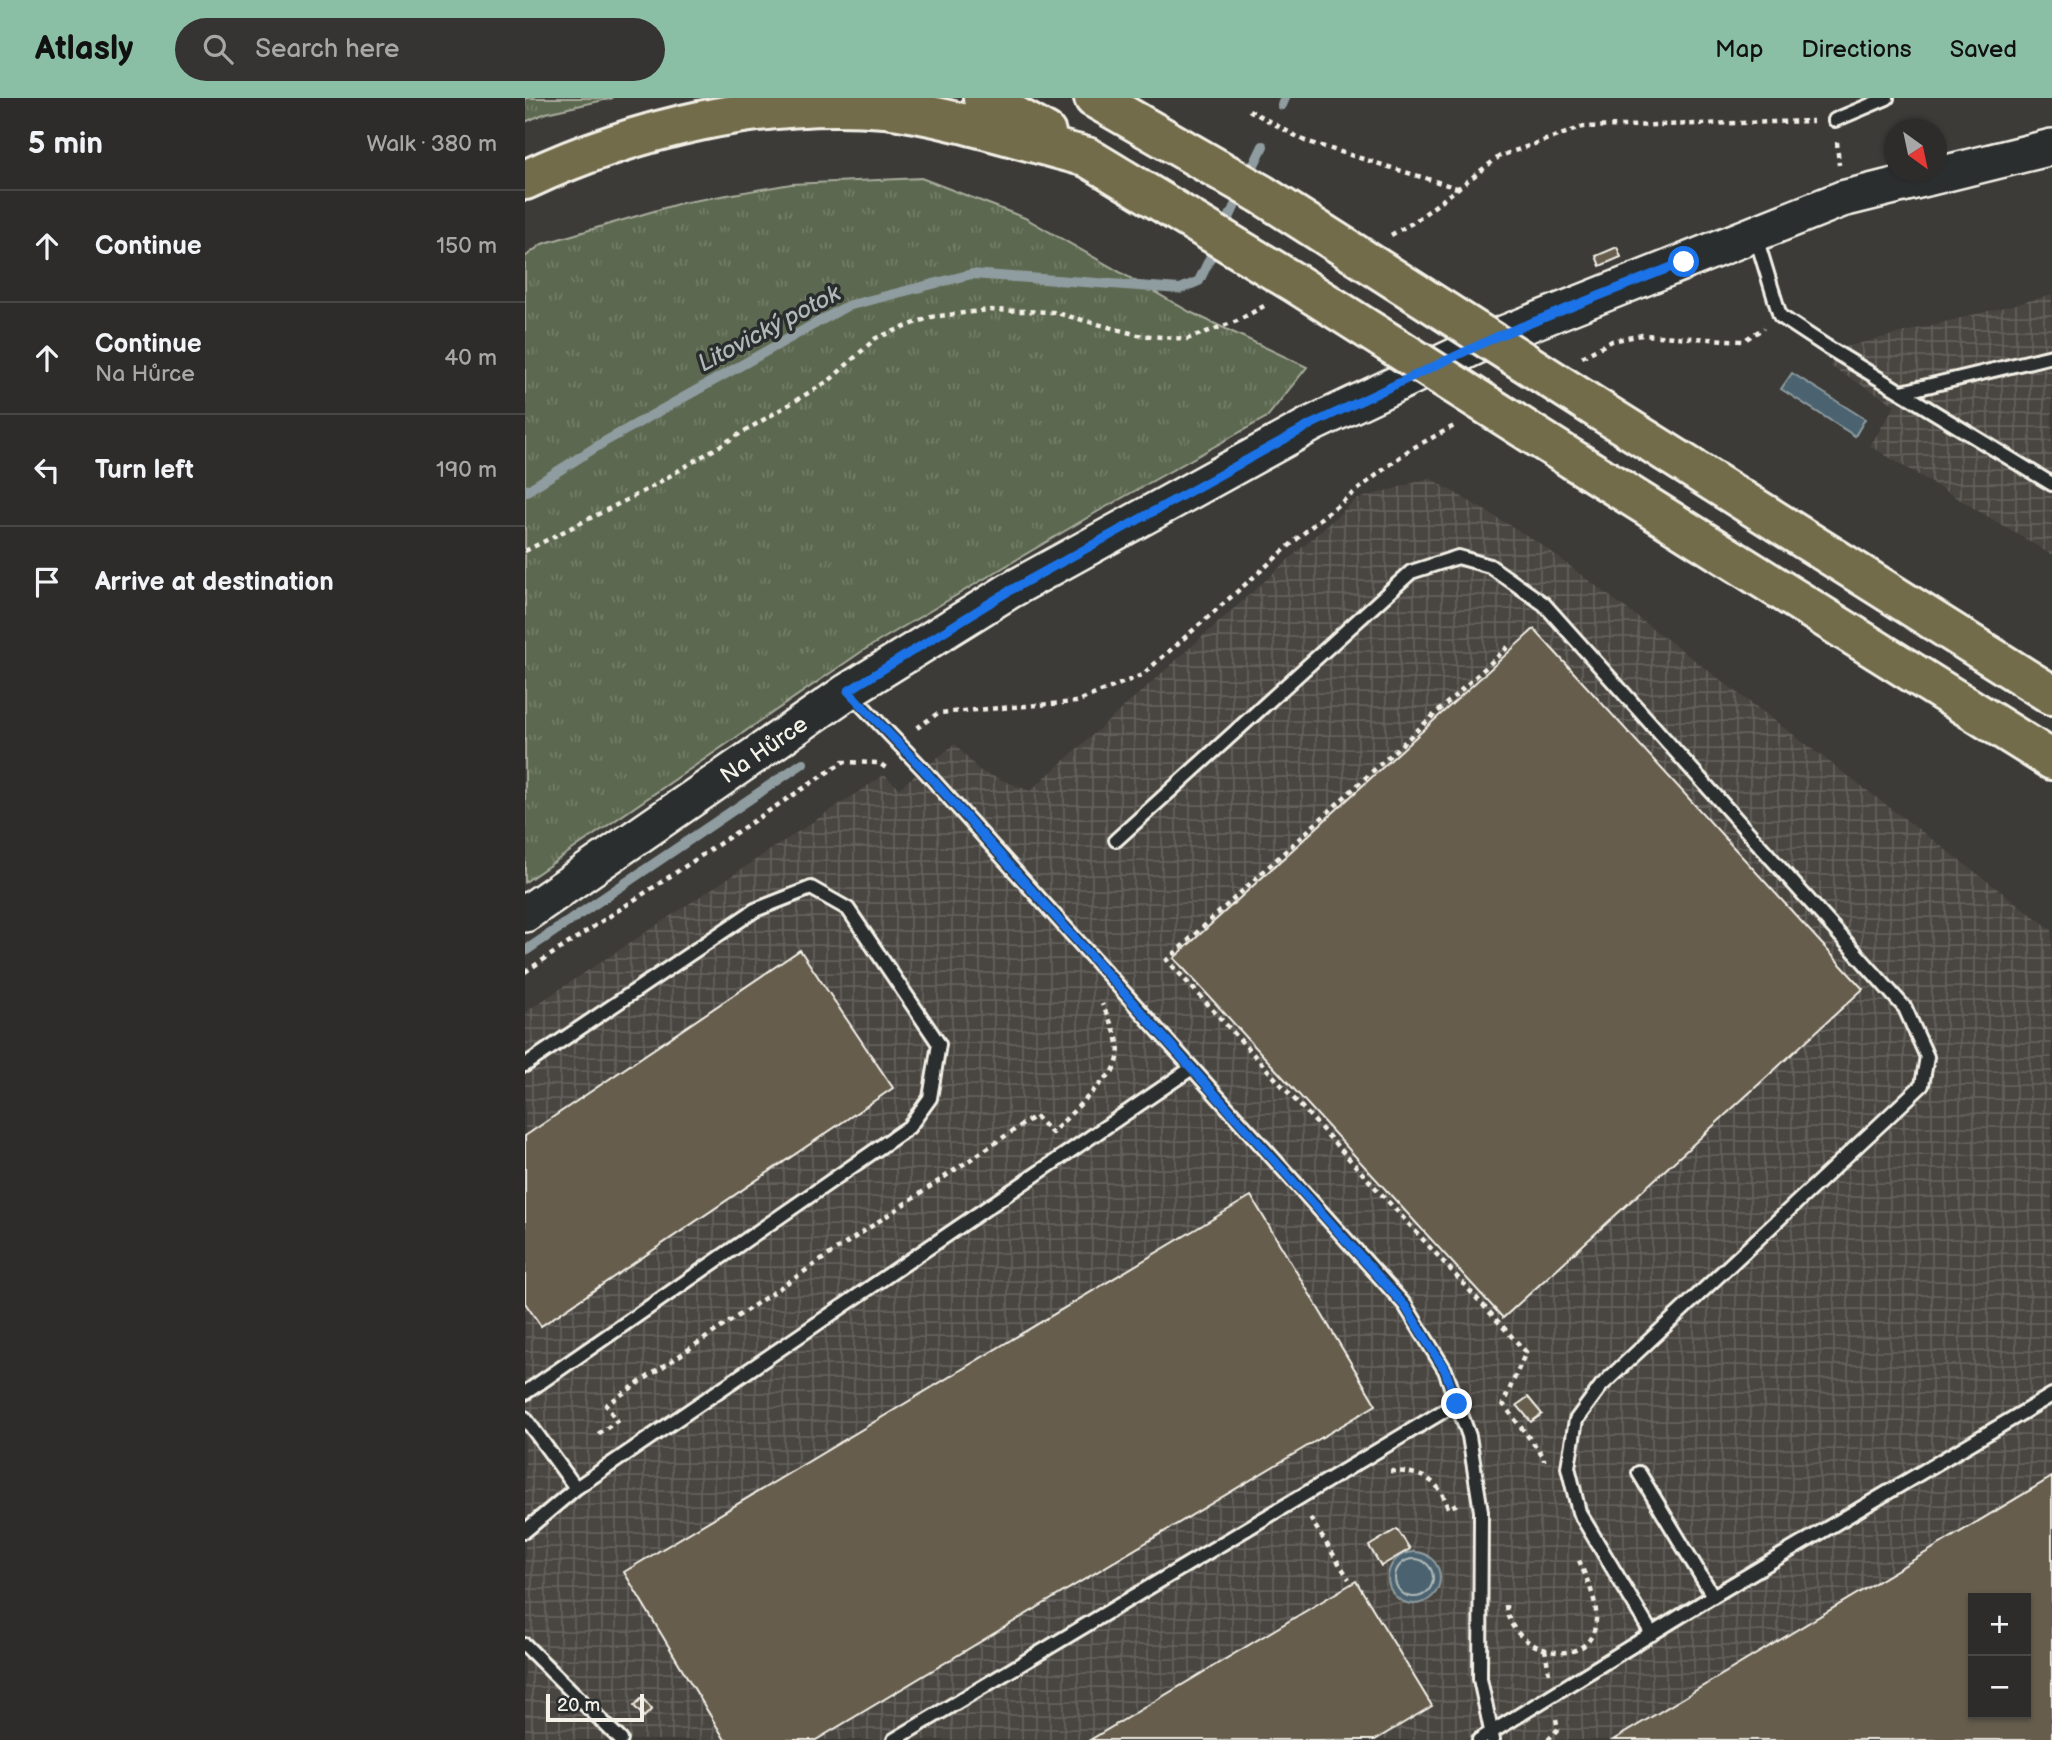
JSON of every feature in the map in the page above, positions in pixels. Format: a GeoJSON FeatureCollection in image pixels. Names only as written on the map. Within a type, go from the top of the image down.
{"type":"FeatureCollection","features":[{"type":"Feature","properties":{"kind":"highway"},"geometry":{"type":"LineString","coordinates":[[983,98],[1295,283],[2052,760]]}},
{"type":"Feature","properties":{"kind":"highway"},"geometry":{"type":"LineString","coordinates":[[1116,102],[1604,414],[2052,695]]}},
{"type":"Feature","properties":{"kind":"highway"},"geometry":{"type":"LineString","coordinates":[[525,180],[561,163],[670,126],[744,109],[792,104],[860,104],[909,111],[1087,158]]}},
{"type":"Feature","properties":{"kind":"main road","name":"Na Hůrce"},"geometry":{"type":"LineString","coordinates":[[525,914],[848,691],[1009,591],[1325,418],[1498,336],[1842,199],[2052,146]]}},
{"type":"Feature","properties":{"kind":"lane"},"geometry":{"type":"LineString","coordinates":[[1835,120],[1887,98]]}},
{"type":"Feature","properties":{"kind":"lane"},"geometry":{"type":"LineString","coordinates":[[1755,234],[1780,316],[2052,484]]}},
{"type":"Feature","properties":{"kind":"lane"},"geometry":{"type":"LineString","coordinates":[[1902,392],[2052,356]]}},
{"type":"Feature","properties":{"kind":"lane"},"geometry":{"type":"LineString","coordinates":[[1116,840],[1411,572],[1458,557],[1490,566],[1544,604],[1905,1008],[1927,1057],[1922,1084],[1601,1386],[1576,1419],[1568,1466],[1579,1512],[1652,1634]]}},
{"type":"Feature","properties":{"kind":"lane"},"geometry":{"type":"LineString","coordinates":[[848,691],[923,769],[1405,1306],[1445,1370],[1469,1436],[1481,1511],[1480,1679],[1492,1736]]}},
{"type":"Feature","properties":{"kind":"lane"},"geometry":{"type":"LineString","coordinates":[[525,1065],[755,910],[811,888],[848,909],[939,1044],[930,1098],[909,1127],[525,1393]]}},
{"type":"Feature","properties":{"kind":"lane"},"geometry":{"type":"LineString","coordinates":[[525,1531],[576,1488],[1192,1068]]}},
{"type":"Feature","properties":{"kind":"lane"},"geometry":{"type":"LineString","coordinates":[[1479,1740],[1492,1736],[1652,1634],[2052,1395]]}},
{"type":"Feature","properties":{"kind":"lane"},"geometry":{"type":"LineString","coordinates":[[894,1740],[1457,1404]]}},
{"type":"Feature","properties":{"kind":"lane"},"geometry":{"type":"LineString","coordinates":[[525,1418],[576,1488]]}},
{"type":"Feature","properties":{"kind":"lane"},"geometry":{"type":"LineString","coordinates":[[1639,1473],[1713,1597]]}},
{"type":"Feature","properties":{"kind":"lane"},"geometry":{"type":"LineString","coordinates":[[525,1645],[621,1740]]}},
{"type":"Feature","properties":{"kind":"path"},"geometry":{"type":"LineString","coordinates":[[1249,110],[1305,141],[1458,188]]}},
{"type":"Feature","properties":{"kind":"path"},"geometry":{"type":"LineString","coordinates":[[1390,236],[1414,222],[1500,156],[1583,127],[1835,120],[1842,199]]}},
{"type":"Feature","properties":{"kind":"path"},"geometry":{"type":"LineString","coordinates":[[525,551],[646,490],[830,380],[876,338],[931,317],[988,310],[1053,312],[1138,335],[1187,339],[1237,321],[1272,302]]}},
{"type":"Feature","properties":{"kind":"path"},"geometry":{"type":"LineString","coordinates":[[1576,360],[1612,341],[1642,335],[1743,341],[1780,316]]}},
{"type":"Feature","properties":{"kind":"path"},"geometry":{"type":"LineString","coordinates":[[917,728],[938,713],[1076,702],[1142,675],[1321,518],[1409,450],[1457,424]]}},
{"type":"Feature","properties":{"kind":"path"},"geometry":{"type":"LineString","coordinates":[[1508,647],[1167,960],[1526,1352],[1503,1404],[1544,1457],[1545,1467]]}},
{"type":"Feature","properties":{"kind":"path"},"geometry":{"type":"LineString","coordinates":[[525,972],[843,762],[879,762],[896,775]]}},
{"type":"Feature","properties":{"kind":"path"},"geometry":{"type":"LineString","coordinates":[[1380,1475],[1391,1470],[1429,1478],[1443,1493],[1448,1508],[1479,1496]]}},
{"type":"Feature","properties":{"kind":"path"},"geometry":{"type":"LineString","coordinates":[[1318,1509],[1308,1515],[1349,1579]]}},
{"type":"Feature","properties":{"kind":"path"},"geometry":{"type":"LineString","coordinates":[[1505,1599],[1506,1610],[1517,1632],[1534,1647],[1558,1653],[1574,1652],[1591,1640],[1596,1626],[1596,1608],[1576,1553]]}},
{"type":"Feature","properties":{"kind":"shaded area"},"geometry":{"type":"Polygon","coordinates":[[[2052,295],[2052,555],[1870,446],[1895,405],[1830,366],[1837,349],[2052,295]]]}},
{"type":"Feature","properties":{"kind":"shaded area"},"geometry":{"type":"Polygon","coordinates":[[[1430,478],[1538,542],[2052,930],[2052,1740],[525,1740],[525,1012],[884,775],[899,788],[955,744],[980,771],[1030,791],[1355,500],[1430,478]]]}},
{"type":"Feature","properties":{"kind":"green space"},"geometry":{"type":"Polygon","coordinates":[[[525,98],[613,98],[546,113],[525,122],[525,98]]]}},
{"type":"Feature","properties":{"kind":"green space"},"geometry":{"type":"Polygon","coordinates":[[[921,178],[1025,218],[1190,312],[1307,367],[1267,417],[1097,512],[864,650],[525,882],[525,257],[542,244],[681,203],[791,184],[921,178]]]}},
{"type":"Feature","properties":{"kind":"water"},"geometry":{"type":"Polygon","coordinates":[[[1792,373],[1865,419],[1855,436],[1781,389],[1792,373]]]}},
{"type":"Feature","properties":{"kind":"water"},"geometry":{"type":"Polygon","coordinates":[[[1414,1552],[1424,1554],[1432,1560],[1438,1568],[1438,1588],[1432,1596],[1424,1602],[1414,1604],[1404,1602],[1396,1596],[1390,1588],[1388,1578],[1390,1568],[1396,1560],[1404,1554],[1414,1552]]]}},
{"type":"Feature","properties":{"kind":"building"},"geometry":{"type":"Polygon","coordinates":[[[1617,247],[1621,257],[1600,266],[1596,256],[1617,247]]]}},
{"type":"Feature","properties":{"kind":"building"},"geometry":{"type":"Polygon","coordinates":[[[1534,629],[1863,989],[1503,1318],[1174,958],[1534,629]]]}},
{"type":"Feature","properties":{"kind":"building"},"geometry":{"type":"Polygon","coordinates":[[[800,950],[893,1088],[541,1326],[525,1303],[525,1136],[800,950]]]}},
{"type":"Feature","properties":{"kind":"building"},"geometry":{"type":"Polygon","coordinates":[[[1251,1196],[1376,1405],[816,1740],[725,1740],[624,1572],[1251,1196]]]}},
{"type":"Feature","properties":{"kind":"building"},"geometry":{"type":"Polygon","coordinates":[[[1528,1397],[1542,1414],[1531,1422],[1517,1405],[1528,1397]]]}},
{"type":"Feature","properties":{"kind":"building"},"geometry":{"type":"Polygon","coordinates":[[[2052,1477],[2052,1740],[1613,1740],[2052,1477]]]}},
{"type":"Feature","properties":{"kind":"building"},"geometry":{"type":"Polygon","coordinates":[[[1397,1529],[1410,1549],[1381,1566],[1369,1546],[1397,1529]]]}},
{"type":"Feature","properties":{"kind":"building"},"geometry":{"type":"Polygon","coordinates":[[[1356,1581],[1432,1706],[1375,1740],[1090,1740],[1356,1581]]]}},
{"type":"Feature","properties":{"kind":"building"},"geometry":{"type":"Polygon","coordinates":[[[642,1698],[652,1709],[644,1717],[634,1706],[642,1698]]]}},
{"type":"Feature","properties":{"kind":"waterway","name":"Litovický potok"},"geometry":{"type":"LineString","coordinates":[[1282,105],[1285,98]]}},
{"type":"Feature","properties":{"kind":"waterway","name":"Litovický potok"},"geometry":{"type":"LineString","coordinates":[[1248,177],[1263,146]]}},
{"type":"Feature","properties":{"kind":"waterway","name":"Litovický potok"},"geometry":{"type":"LineString","coordinates":[[1223,231],[1242,190]]}},
{"type":"Feature","properties":{"kind":"waterway","name":"Litovický potok"},"geometry":{"type":"LineString","coordinates":[[525,492],[604,442],[847,306],[972,274],[1180,289],[1199,281],[1217,244]]}},
{"type":"Feature","properties":{"kind":"waterway"},"geometry":{"type":"LineString","coordinates":[[525,951],[803,763]]}},
{"type":"Feature","properties":{"kind":"route"},"geometry":{"type":"LineString","coordinates":[[1457,1404],[1445,1370],[1405,1306],[923,769],[848,691],[1009,591],[1312,424],[1498,336],[1684,262]]}}]}
